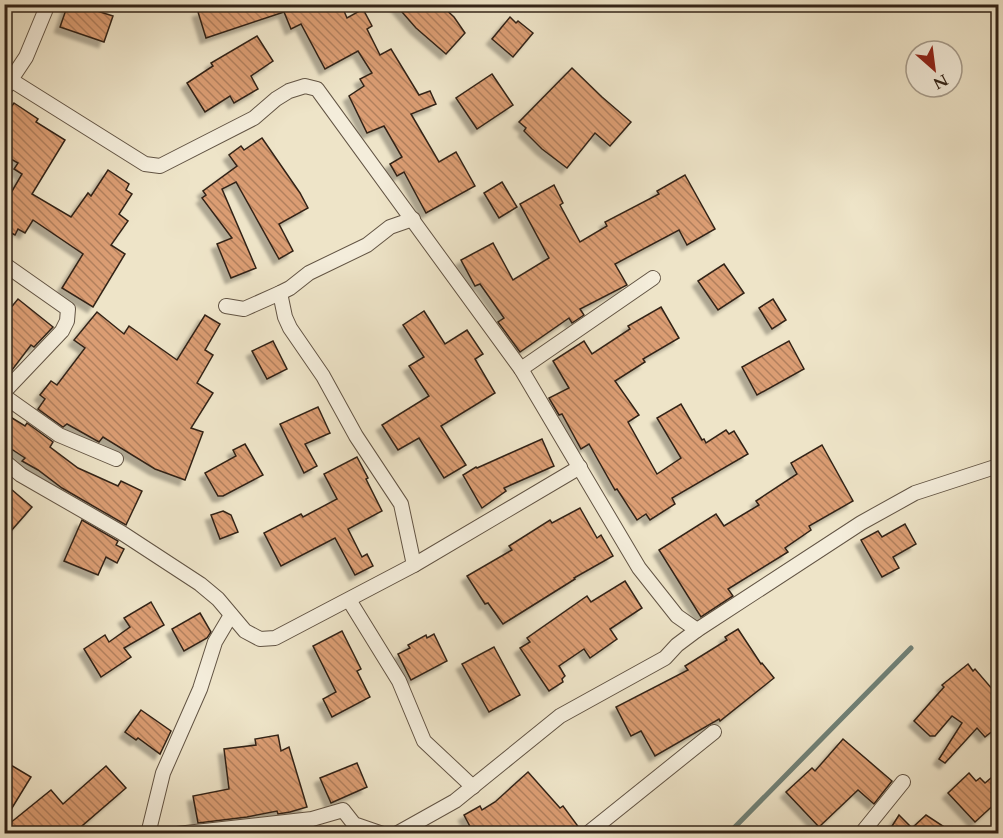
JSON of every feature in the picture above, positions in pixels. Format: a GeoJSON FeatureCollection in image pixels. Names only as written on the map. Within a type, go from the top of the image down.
{"type":"FeatureCollection","features":[{"type":"Feature","properties":{"kind":"street"},"geometry":{"type":"LineString","coordinates":[[48,4],[26,57],[8,85],[145,164],[160,166],[254,118],[289,91],[305,86],[317,89],[521,369],[639,568],[677,616],[697,630]]}},
{"type":"Feature","properties":{"kind":"street"},"geometry":{"type":"LineString","coordinates":[[226,306],[244,309],[280,293],[309,273],[367,245],[390,227],[413,219]]}},
{"type":"Feature","properties":{"kind":"street"},"geometry":{"type":"LineString","coordinates":[[4,264],[68,309],[67,321],[62,331],[4,394],[59,435],[116,459]]}},
{"type":"Feature","properties":{"kind":"street"},"geometry":{"type":"LineString","coordinates":[[521,369],[653,278]]}},
{"type":"Feature","properties":{"kind":"street"},"geometry":{"type":"LineString","coordinates":[[280,293],[290,328],[323,376],[356,436],[400,504],[414,565]]}},
{"type":"Feature","properties":{"kind":"street"},"geometry":{"type":"LineString","coordinates":[[4,461],[21,475],[122,533],[200,584],[218,599],[245,631],[266,640],[275,638],[414,565],[580,467]]}},
{"type":"Feature","properties":{"kind":"street"},"geometry":{"type":"LineString","coordinates":[[396,834],[455,801],[560,716],[665,658],[677,645],[697,630],[861,524],[915,493],[999,466]]}},
{"type":"Feature","properties":{"kind":"street"},"geometry":{"type":"LineString","coordinates":[[349,600],[399,681],[424,741],[473,787]]}},
{"type":"Feature","properties":{"kind":"street"},"geometry":{"type":"LineString","coordinates":[[148,834],[163,773],[200,689],[214,642],[231,615]]}},
{"type":"Feature","properties":{"kind":"street"},"geometry":{"type":"LineString","coordinates":[[587,834],[714,732]]}},
{"type":"Feature","properties":{"kind":"street"},"geometry":{"type":"LineString","coordinates":[[861,834],[903,782]]}},
{"type":"Feature","properties":{"kind":"street"},"geometry":{"type":"LineString","coordinates":[[177,834],[312,819],[343,810],[354,824],[383,834]]}},
{"type":"Feature","properties":{"kind":"building"},"geometry":{"type":"Polygon","coordinates":[[[68,4],[75,4],[113,16],[104,42],[60,27],[68,4]]]}},
{"type":"Feature","properties":{"kind":"building"},"geometry":{"type":"Polygon","coordinates":[[[220,4],[341,4],[347,18],[363,9],[372,26],[367,29],[380,55],[391,49],[419,95],[430,91],[436,104],[411,114],[439,162],[456,152],[475,186],[426,213],[404,172],[397,176],[390,164],[402,157],[384,126],[367,133],[349,96],[364,86],[360,79],[372,73],[358,51],[325,69],[301,24],[291,29],[284,12],[206,38],[198,12],[220,4]]]}},
{"type":"Feature","properties":{"kind":"building"},"geometry":{"type":"Polygon","coordinates":[[[395,4],[440,4],[454,17],[465,33],[446,54],[416,28],[395,4]]]}},
{"type":"Feature","properties":{"kind":"building"},"geometry":{"type":"Polygon","coordinates":[[[510,17],[533,33],[513,57],[492,39],[510,17]]]}},
{"type":"Feature","properties":{"kind":"building"},"geometry":{"type":"Polygon","coordinates":[[[257,36],[273,61],[251,76],[258,89],[234,103],[230,96],[205,112],[187,83],[213,66],[211,63],[257,36]]]}},
{"type":"Feature","properties":{"kind":"building"},"geometry":{"type":"Polygon","coordinates":[[[572,68],[631,122],[610,146],[595,133],[567,168],[542,149],[524,131],[526,128],[519,122],[572,68]]]}},
{"type":"Feature","properties":{"kind":"building"},"geometry":{"type":"Polygon","coordinates":[[[492,74],[513,105],[477,129],[456,98],[492,74]]]}},
{"type":"Feature","properties":{"kind":"building"},"geometry":{"type":"Polygon","coordinates":[[[14,103],[38,119],[36,122],[65,140],[32,194],[71,217],[88,193],[91,196],[108,170],[129,184],[126,190],[132,194],[119,214],[128,221],[111,245],[125,254],[93,307],[62,288],[83,254],[33,220],[25,233],[18,229],[15,235],[4,229],[4,205],[22,174],[14,169],[18,163],[4,155],[4,117],[14,103]]]}},
{"type":"Feature","properties":{"kind":"building"},"geometry":{"type":"Polygon","coordinates":[[[262,138],[308,208],[279,224],[293,251],[279,259],[236,182],[222,189],[256,268],[231,278],[217,244],[232,238],[202,198],[206,195],[203,191],[237,166],[229,155],[241,146],[244,150],[262,138]]]}},
{"type":"Feature","properties":{"kind":"building"},"geometry":{"type":"Polygon","coordinates":[[[685,175],[715,229],[687,245],[679,230],[615,264],[627,285],[580,309],[584,315],[572,323],[569,318],[520,352],[498,322],[504,318],[480,284],[475,286],[461,260],[493,243],[513,280],[549,258],[520,204],[554,185],[563,203],[560,205],[580,242],[607,226],[605,222],[659,194],[657,191],[685,175]]]}},
{"type":"Feature","properties":{"kind":"building"},"geometry":{"type":"Polygon","coordinates":[[[502,182],[517,207],[499,218],[484,193],[502,182]]]}},
{"type":"Feature","properties":{"kind":"building"},"geometry":{"type":"Polygon","coordinates":[[[724,264],[744,293],[718,310],[698,281],[724,264]]]}},
{"type":"Feature","properties":{"kind":"building"},"geometry":{"type":"Polygon","coordinates":[[[18,299],[53,327],[34,347],[31,345],[12,370],[4,365],[4,316],[18,299]]]}},
{"type":"Feature","properties":{"kind":"building"},"geometry":{"type":"Polygon","coordinates":[[[773,299],[786,320],[772,329],[759,308],[773,299]]]}},
{"type":"Feature","properties":{"kind":"building"},"geometry":{"type":"Polygon","coordinates":[[[661,307],[679,338],[643,359],[645,362],[615,381],[639,415],[628,422],[657,474],[681,458],[657,418],[681,404],[706,443],[726,430],[729,434],[734,431],[748,454],[672,498],[675,504],[650,520],[646,514],[637,520],[617,489],[615,490],[589,444],[581,449],[562,414],[559,415],[549,398],[569,388],[553,361],[584,341],[592,354],[630,329],[628,326],[661,307]]]}},
{"type":"Feature","properties":{"kind":"building"},"geometry":{"type":"Polygon","coordinates":[[[424,311],[445,344],[467,330],[483,354],[475,359],[495,393],[441,426],[466,465],[444,478],[419,438],[398,450],[382,425],[429,396],[409,366],[424,357],[403,325],[424,311]]]}},
{"type":"Feature","properties":{"kind":"building"},"geometry":{"type":"Polygon","coordinates":[[[97,312],[124,334],[129,326],[177,360],[205,315],[220,324],[205,350],[213,355],[197,383],[213,393],[191,428],[203,432],[185,480],[155,469],[103,437],[99,442],[67,424],[63,427],[38,409],[45,399],[40,395],[51,381],[57,385],[85,348],[74,340],[97,312]]]}},
{"type":"Feature","properties":{"kind":"building"},"geometry":{"type":"Polygon","coordinates":[[[273,341],[287,369],[267,379],[252,351],[273,341]]]}},
{"type":"Feature","properties":{"kind":"building"},"geometry":{"type":"Polygon","coordinates":[[[789,341],[804,369],[757,395],[742,367],[789,341]]]}},
{"type":"Feature","properties":{"kind":"building"},"geometry":{"type":"Polygon","coordinates":[[[318,407],[330,433],[305,444],[317,466],[304,473],[280,424],[318,407]]]}},
{"type":"Feature","properties":{"kind":"building"},"geometry":{"type":"Polygon","coordinates":[[[4,413],[25,426],[27,423],[53,442],[50,447],[78,468],[118,486],[121,481],[142,491],[126,525],[62,488],[22,461],[25,458],[4,444],[4,413]]]}},
{"type":"Feature","properties":{"kind":"building"},"geometry":{"type":"Polygon","coordinates":[[[542,439],[554,466],[504,488],[506,491],[482,508],[463,475],[476,467],[542,439]]]}},
{"type":"Feature","properties":{"kind":"building"},"geometry":{"type":"Polygon","coordinates":[[[245,444],[263,475],[223,496],[218,496],[205,473],[236,456],[233,450],[245,444]]]}},
{"type":"Feature","properties":{"kind":"building"},"geometry":{"type":"Polygon","coordinates":[[[822,445],[853,501],[809,526],[811,530],[785,548],[788,552],[728,589],[733,596],[701,617],[659,550],[716,514],[724,526],[759,505],[756,501],[797,474],[791,463],[822,445]]]}},
{"type":"Feature","properties":{"kind":"building"},"geometry":{"type":"Polygon","coordinates":[[[357,457],[382,511],[348,529],[362,557],[367,554],[373,566],[355,575],[335,538],[281,566],[264,533],[301,514],[303,517],[337,499],[324,474],[357,457]]]}},
{"type":"Feature","properties":{"kind":"building"},"geometry":{"type":"Polygon","coordinates":[[[4,483],[32,507],[4,539],[4,483]]]}},
{"type":"Feature","properties":{"kind":"building"},"geometry":{"type":"Polygon","coordinates":[[[580,508],[597,538],[601,535],[613,556],[503,624],[488,603],[485,604],[467,576],[512,550],[509,546],[550,520],[552,523],[580,508]]]}},
{"type":"Feature","properties":{"kind":"building"},"geometry":{"type":"Polygon","coordinates":[[[223,511],[231,515],[238,532],[220,539],[211,515],[223,511]]]}},
{"type":"Feature","properties":{"kind":"building"},"geometry":{"type":"Polygon","coordinates":[[[82,520],[118,541],[116,545],[124,549],[117,563],[106,557],[98,575],[64,561],[82,520]]]}},
{"type":"Feature","properties":{"kind":"building"},"geometry":{"type":"Polygon","coordinates":[[[905,524],[916,544],[893,557],[899,568],[882,577],[861,540],[878,531],[882,537],[905,524]]]}},
{"type":"Feature","properties":{"kind":"building"},"geometry":{"type":"Polygon","coordinates":[[[625,581],[642,608],[610,629],[617,639],[590,658],[584,649],[559,666],[565,676],[562,679],[563,682],[549,691],[520,648],[530,642],[527,638],[587,596],[591,602],[625,581]]]}},
{"type":"Feature","properties":{"kind":"building"},"geometry":{"type":"Polygon","coordinates":[[[151,602],[164,625],[124,648],[131,657],[101,677],[84,649],[105,635],[109,642],[130,627],[124,618],[151,602]]]}},
{"type":"Feature","properties":{"kind":"building"},"geometry":{"type":"Polygon","coordinates":[[[200,613],[211,632],[207,638],[184,651],[172,629],[200,613]]]}},
{"type":"Feature","properties":{"kind":"building"},"geometry":{"type":"Polygon","coordinates":[[[738,629],[761,664],[774,678],[720,721],[719,719],[655,756],[641,731],[631,736],[616,707],[688,670],[685,666],[727,640],[725,637],[738,629]]]}},
{"type":"Feature","properties":{"kind":"building"},"geometry":{"type":"Polygon","coordinates":[[[342,631],[361,669],[357,671],[370,697],[332,717],[323,699],[336,692],[313,646],[342,631]]]}},
{"type":"Feature","properties":{"kind":"building"},"geometry":{"type":"Polygon","coordinates":[[[434,634],[447,661],[411,680],[398,654],[410,648],[408,645],[426,635],[427,638],[434,634]]]}},
{"type":"Feature","properties":{"kind":"building"},"geometry":{"type":"Polygon","coordinates":[[[494,647],[520,695],[489,712],[462,664],[494,647]]]}},
{"type":"Feature","properties":{"kind":"building"},"geometry":{"type":"Polygon","coordinates":[[[968,664],[999,697],[999,726],[985,737],[977,728],[945,763],[939,759],[962,723],[952,716],[935,736],[930,736],[914,721],[944,687],[942,685],[968,664]]]}},
{"type":"Feature","properties":{"kind":"building"},"geometry":{"type":"Polygon","coordinates":[[[141,710],[171,731],[160,754],[138,738],[136,740],[125,732],[141,710]]]}},
{"type":"Feature","properties":{"kind":"building"},"geometry":{"type":"Polygon","coordinates":[[[278,735],[281,751],[289,747],[307,807],[278,814],[277,811],[198,823],[193,796],[229,789],[224,749],[256,745],[255,739],[278,735]]]}},
{"type":"Feature","properties":{"kind":"building"},"geometry":{"type":"Polygon","coordinates":[[[843,739],[892,781],[874,804],[858,790],[819,827],[786,792],[812,768],[815,771],[843,739]]]}},
{"type":"Feature","properties":{"kind":"building"},"geometry":{"type":"Polygon","coordinates":[[[4,761],[31,777],[4,821],[4,761]]]}},
{"type":"Feature","properties":{"kind":"building"},"geometry":{"type":"Polygon","coordinates":[[[357,763],[367,787],[331,803],[320,778],[357,763]]]}},
{"type":"Feature","properties":{"kind":"building"},"geometry":{"type":"Polygon","coordinates":[[[106,766],[126,788],[82,826],[87,834],[4,834],[4,828],[51,790],[63,804],[106,766]]]}},
{"type":"Feature","properties":{"kind":"building"},"geometry":{"type":"Polygon","coordinates":[[[528,772],[560,808],[563,806],[580,829],[578,834],[474,834],[464,815],[480,806],[482,810],[495,802],[528,772]]]}},
{"type":"Feature","properties":{"kind":"building"},"geometry":{"type":"Polygon","coordinates":[[[969,773],[976,781],[980,778],[985,783],[991,778],[999,785],[999,800],[975,822],[948,793],[969,773]]]}},
{"type":"Feature","properties":{"kind":"building"},"geometry":{"type":"Polygon","coordinates":[[[899,815],[912,828],[926,815],[955,834],[887,834],[899,815]]]}},
{"type":"Feature","properties":{"kind":"waterway"},"geometry":{"type":"LineString","coordinates":[[728,834],[911,648]]}}]}
